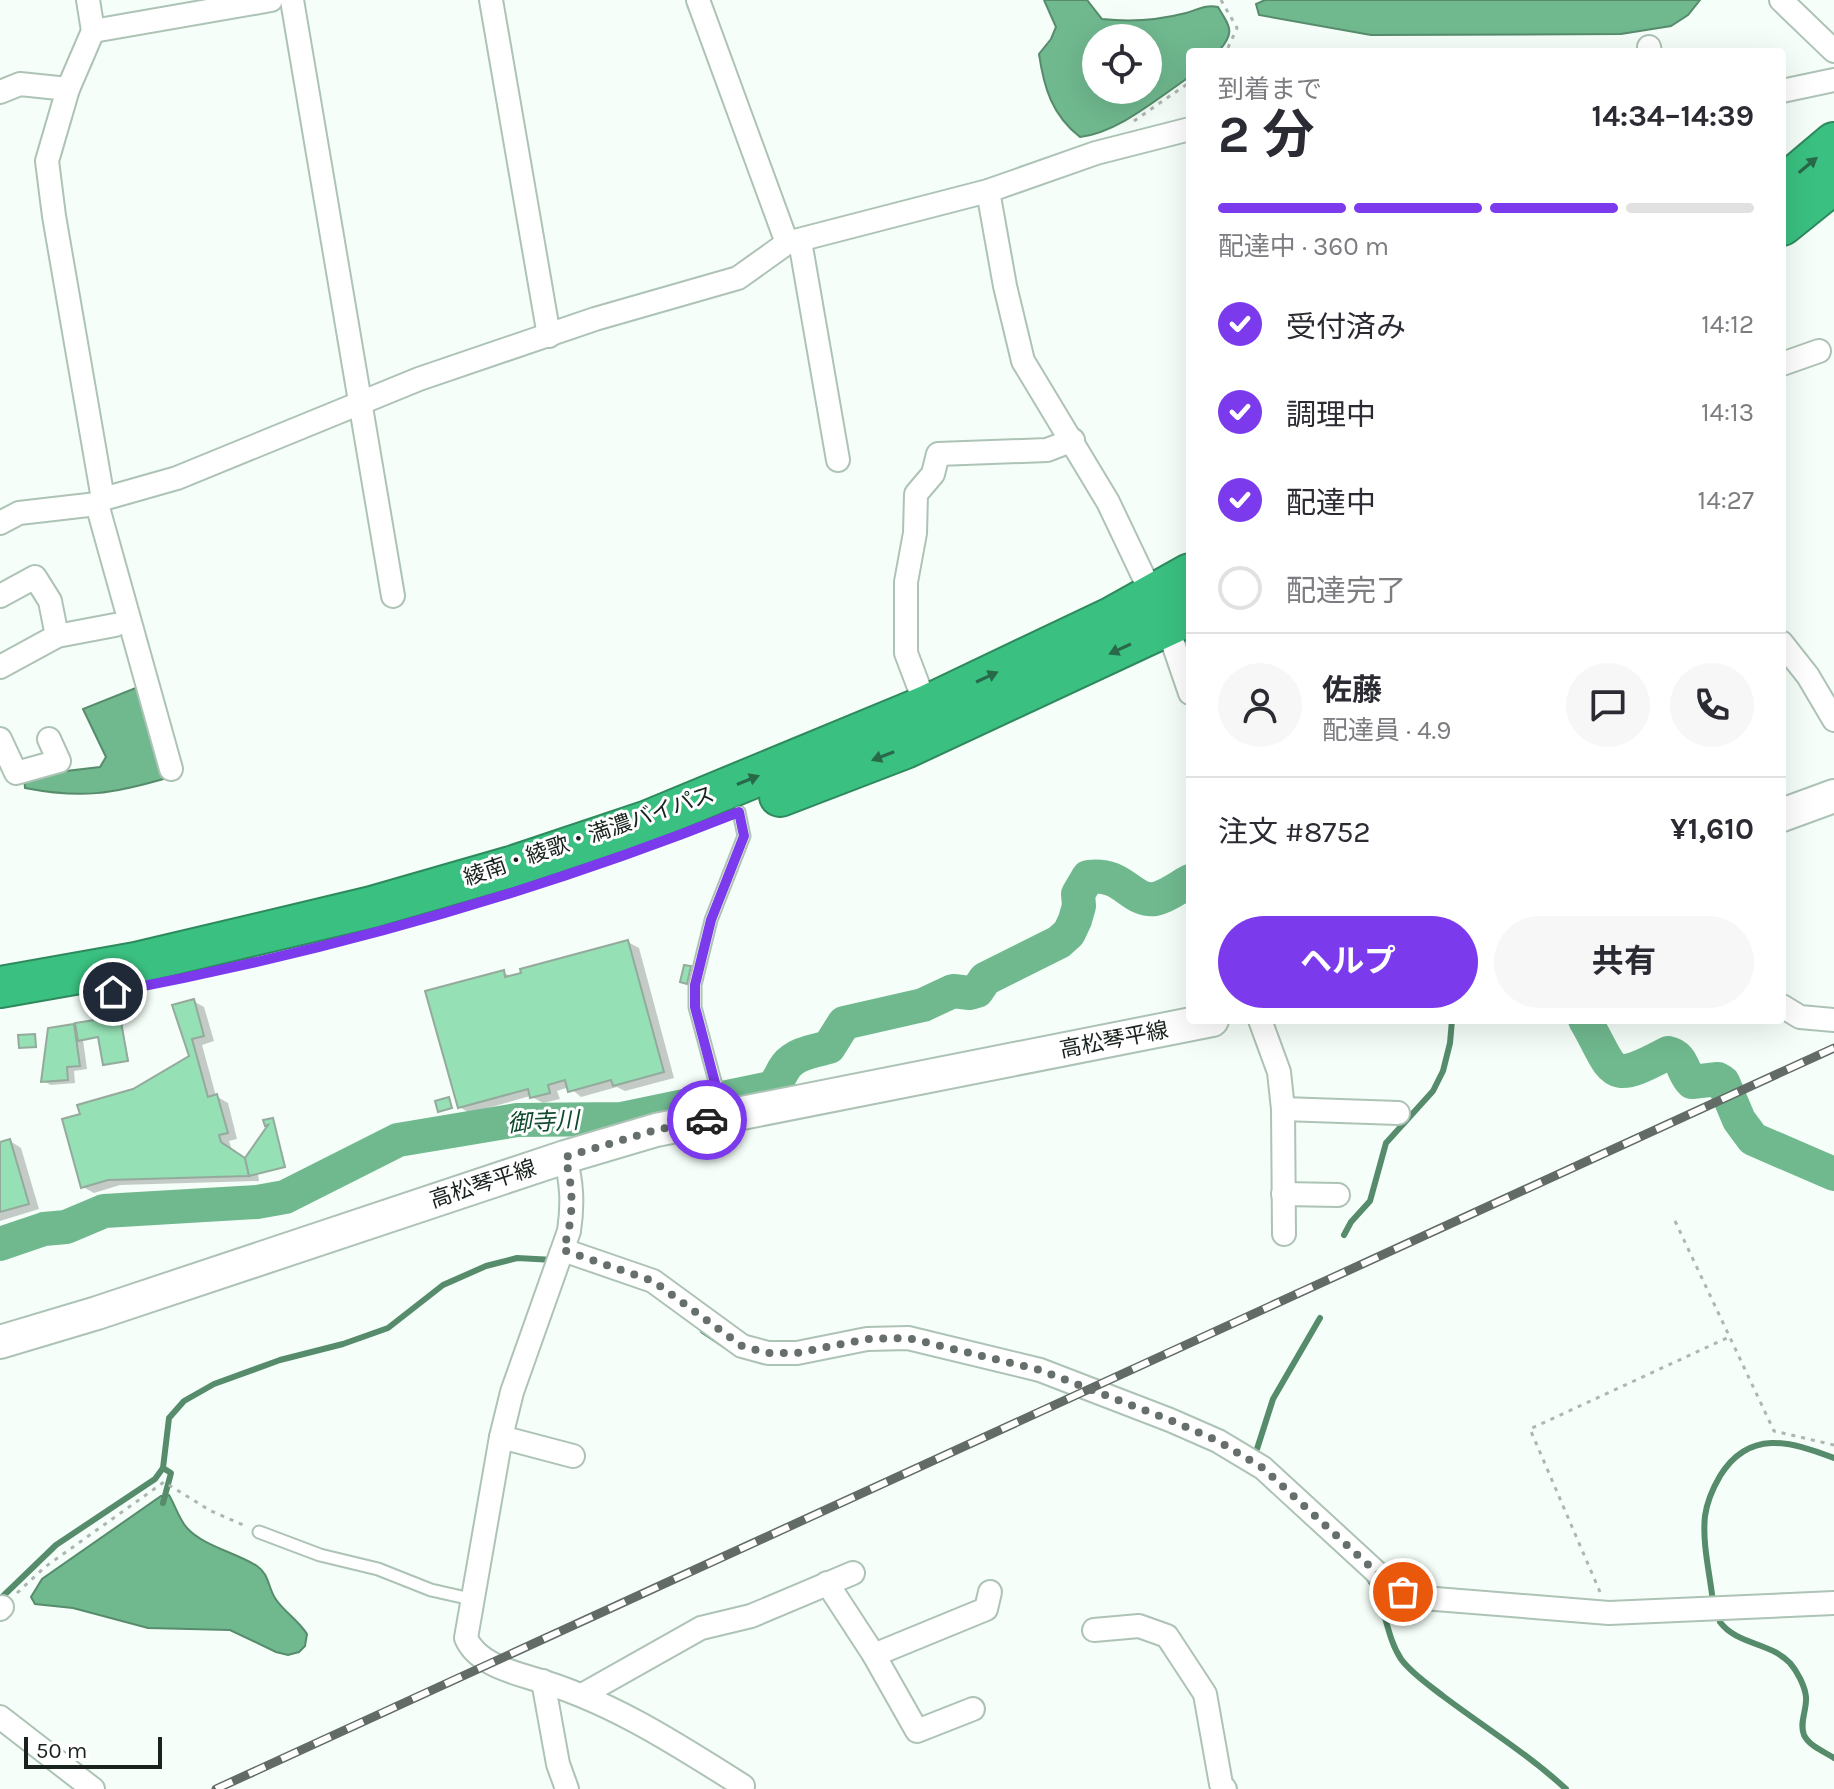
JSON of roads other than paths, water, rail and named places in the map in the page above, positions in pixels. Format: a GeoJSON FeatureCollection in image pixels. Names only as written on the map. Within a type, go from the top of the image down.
{"type":"FeatureCollection","features":[{"type":"Feature","properties":{"kind":"highway"},"geometry":{"type":"LineString","coordinates":[[1786,184],[1834,143]]}},
{"type":"Feature","properties":{"kind":"highway"},"geometry":{"type":"LineString","coordinates":[[1786,222],[1834,183]]}},
{"type":"Feature","properties":{"kind":"highway","name":"綾南・綾歌・満濃バイパス"},"geometry":{"type":"LineString","coordinates":[[0,1013],[169,981],[381,930],[520,890],[658,845],[905,748],[1170,612],[1186,582]]}},
{"type":"Feature","properties":{"kind":"highway","name":"綾南・綾歌・満濃バイパス"},"geometry":{"type":"LineString","coordinates":[[0,987],[136,963],[259,935],[372,907],[511,867],[648,821],[926,706],[1113,617],[1170,612]]}},
{"type":"Feature","properties":{"kind":"main road"},"geometry":{"type":"LineString","coordinates":[[1786,814],[1834,796]]}},
{"type":"Feature","properties":{"kind":"main road","name":"高松琴平線"},"geometry":{"type":"LineString","coordinates":[[0,1342],[656,1130],[721,1105],[1189,1024]]}},
{"type":"Feature","properties":{"kind":"street"},"geometry":{"type":"LineString","coordinates":[[88,0],[93,31],[68,89],[47,161],[100,501],[171,769]]}},
{"type":"Feature","properties":{"kind":"street"},"geometry":{"type":"LineString","coordinates":[[93,31],[271,0]]}},
{"type":"Feature","properties":{"kind":"street"},"geometry":{"type":"LineString","coordinates":[[292,0],[393,596]]}},
{"type":"Feature","properties":{"kind":"street"},"geometry":{"type":"LineString","coordinates":[[491,0],[549,336]]}},
{"type":"Feature","properties":{"kind":"street"},"geometry":{"type":"LineString","coordinates":[[698,0],[793,242],[838,460]]}},
{"type":"Feature","properties":{"kind":"street"},"geometry":{"type":"LineString","coordinates":[[1781,0],[1834,51]]}},
{"type":"Feature","properties":{"kind":"street"},"geometry":{"type":"LineString","coordinates":[[1786,90],[1834,80]]}},
{"type":"Feature","properties":{"kind":"street"},"geometry":{"type":"LineString","coordinates":[[0,92],[20,84],[68,89]]}},
{"type":"Feature","properties":{"kind":"street"},"geometry":{"type":"LineString","coordinates":[[0,523],[19,513],[100,501],[177,478],[419,379],[595,319],[738,278],[793,242],[988,191],[1096,153],[1186,130]]}},
{"type":"Feature","properties":{"kind":"street"},"geometry":{"type":"LineString","coordinates":[[988,191],[1005,286],[1023,361],[1073,440],[1170,612],[1186,677]]}},
{"type":"Feature","properties":{"kind":"street"},"geometry":{"type":"LineString","coordinates":[[1786,363],[1819,351]]}},
{"type":"Feature","properties":{"kind":"street"},"geometry":{"type":"LineString","coordinates":[[926,706],[906,653],[906,582],[915,533],[916,494],[933,474],[938,454],[1047,450],[1073,440]]}},
{"type":"Feature","properties":{"kind":"street"},"geometry":{"type":"LineString","coordinates":[[0,596],[35,577],[50,601],[57,636]]}},
{"type":"Feature","properties":{"kind":"street"},"geometry":{"type":"LineString","coordinates":[[0,667],[57,636],[115,625]]}},
{"type":"Feature","properties":{"kind":"street"},"geometry":{"type":"LineString","coordinates":[[1786,648],[1808,676],[1834,720]]}},
{"type":"Feature","properties":{"kind":"street"},"geometry":{"type":"LineString","coordinates":[[0,739],[16,773],[59,761],[49,739]]}},
{"type":"Feature","properties":{"kind":"street"},"geometry":{"type":"LineString","coordinates":[[1786,1008],[1800,1017],[1834,1020]]}},
{"type":"Feature","properties":{"kind":"street"},"geometry":{"type":"LineString","coordinates":[[1261,1024],[1279,1072],[1283,1109],[1284,1234]]}},
{"type":"Feature","properties":{"kind":"street"},"geometry":{"type":"LineString","coordinates":[[1283,1109],[1398,1113]]}},
{"type":"Feature","properties":{"kind":"street"},"geometry":{"type":"LineString","coordinates":[[565,1157],[573,1206],[569,1231],[512,1392],[501,1437],[466,1638],[474,1653],[517,1674],[582,1695],[656,1730],[743,1786]]}},
{"type":"Feature","properties":{"kind":"street"},"geometry":{"type":"LineString","coordinates":[[1283,1194],[1338,1195]]}},
{"type":"Feature","properties":{"kind":"street"},"geometry":{"type":"LineString","coordinates":[[560,1258],[653,1281],[742,1346],[768,1353],[797,1353],[867,1339],[908,1338],[1040,1370],[1170,1420],[1218,1441],[1263,1468],[1387,1582],[1403,1592],[1423,1598],[1609,1613],[1834,1603]]}},
{"type":"Feature","properties":{"kind":"street"},"geometry":{"type":"LineString","coordinates":[[501,1437],[573,1456]]}},
{"type":"Feature","properties":{"kind":"street"},"geometry":{"type":"LineString","coordinates":[[582,1695],[701,1628],[751,1616],[853,1573]]}},
{"type":"Feature","properties":{"kind":"street"},"geometry":{"type":"LineString","coordinates":[[827,1583],[874,1655],[917,1731],[973,1709]]}},
{"type":"Feature","properties":{"kind":"street"},"geometry":{"type":"LineString","coordinates":[[874,1655],[986,1609],[990,1592]]}},
{"type":"Feature","properties":{"kind":"street"},"geometry":{"type":"LineString","coordinates":[[1094,1630],[1139,1626],[1167,1636],[1205,1694],[1221,1784],[1225,1789]]}},
{"type":"Feature","properties":{"kind":"street"},"geometry":{"type":"LineString","coordinates":[[543,1681],[558,1764],[567,1789]]}},
{"type":"Feature","properties":{"kind":"street"},"geometry":{"type":"LineString","coordinates":[[0,1717],[93,1789]]}},
{"type":"Feature","properties":{"kind":"lane"},"geometry":{"type":"LineString","coordinates":[[721,1105],[695,1007],[695,985],[711,920],[744,836],[739,812]]}},
{"type":"Feature","properties":{"kind":"lane"},"geometry":{"type":"LineString","coordinates":[[259,1532],[320,1555],[378,1569],[431,1590],[471,1599]]}},
{"type":"Feature","properties":{"kind":"waterway","name":"御寺川"},"geometry":{"type":"LineString","coordinates":[[0,1244],[44,1229],[66,1227],[104,1211],[257,1202],[285,1197],[398,1140],[517,1120],[622,1119],[771,1088],[795,1058],[829,1047],[844,1023],[923,1005],[953,991],[977,991],[985,979],[1059,942],[1069,933],[1075,920],[1078,894],[1088,877],[1110,879],[1146,899],[1164,896],[1186,883]]}},
{"type":"Feature","properties":{"kind":"waterway"},"geometry":{"type":"LineString","coordinates":[[1344,1235],[1370,1201],[1386,1143],[1433,1091],[1443,1071],[1452,1024]]}},
{"type":"Feature","properties":{"kind":"waterway","name":"御寺川"},"geometry":{"type":"LineString","coordinates":[[1587,1024],[1615,1069],[1633,1069],[1668,1053],[1673,1055],[1692,1082],[1718,1079],[1723,1082],[1739,1120],[1753,1139],[1834,1174]]}},
{"type":"Feature","properties":{"kind":"waterway"},"geometry":{"type":"LineString","coordinates":[[0,1599],[56,1545],[155,1479],[163,1468],[169,1418],[184,1401],[214,1384],[280,1360],[343,1344],[388,1328],[443,1285],[486,1266],[517,1258],[554,1260]]}},
{"type":"Feature","properties":{"kind":"waterway"},"geometry":{"type":"LineString","coordinates":[[1257,1449],[1273,1399],[1320,1318]]}},
{"type":"Feature","properties":{"kind":"waterway"},"geometry":{"type":"LineString","coordinates":[[703,1331],[727,1347]]}},
{"type":"Feature","properties":{"kind":"waterway"},"geometry":{"type":"LineString","coordinates":[[1713,1602],[1705,1548],[1705,1516],[1715,1485],[1731,1461],[1757,1445],[1771,1443],[1802,1447],[1834,1458]]}},
{"type":"Feature","properties":{"kind":"waterway"},"geometry":{"type":"LineString","coordinates":[[163,1468],[171,1473],[163,1503]]}},
{"type":"Feature","properties":{"kind":"waterway"},"geometry":{"type":"LineString","coordinates":[[1369,1579],[1379,1598],[1396,1650],[1405,1664],[1566,1789]]}},
{"type":"Feature","properties":{"kind":"waterway"},"geometry":{"type":"LineString","coordinates":[[1720,1622],[1735,1635],[1773,1651],[1790,1663],[1805,1693],[1804,1735],[1813,1746],[1834,1758]]}},
{"type":"Feature","properties":{"kind":"railway"},"geometry":{"type":"LineString","coordinates":[[216,1789],[1834,1048]]}}]}
